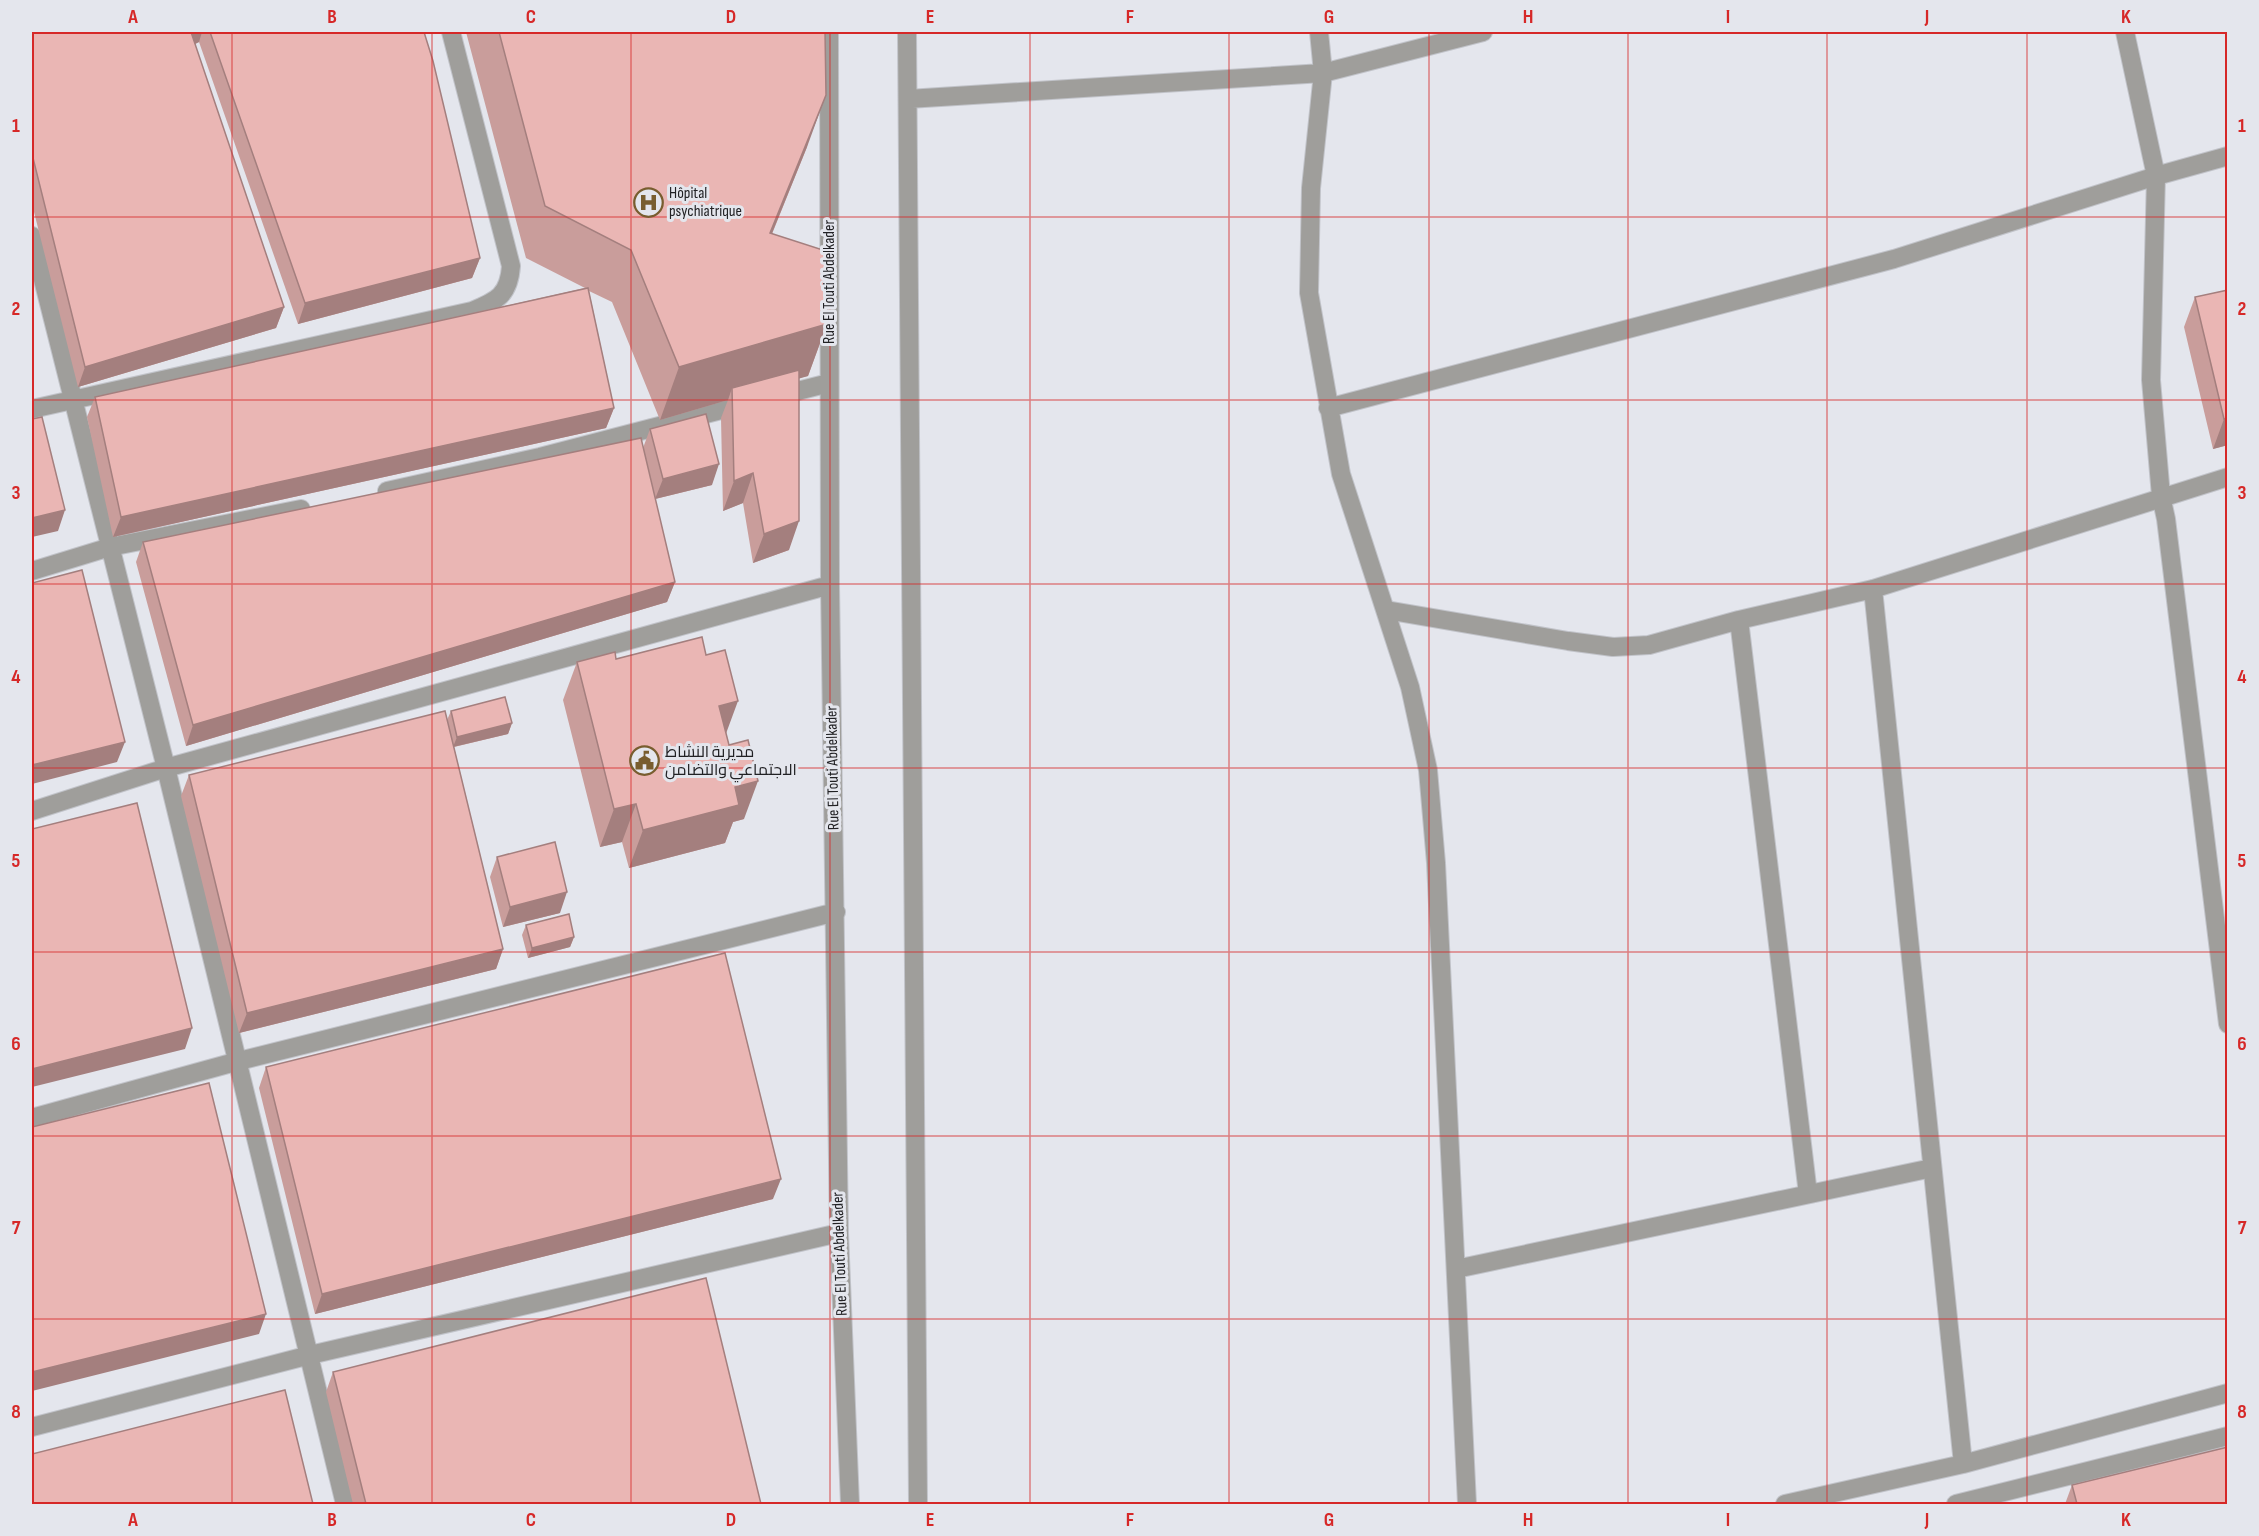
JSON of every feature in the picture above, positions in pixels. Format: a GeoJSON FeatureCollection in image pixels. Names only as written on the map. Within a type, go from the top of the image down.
{"type":"FeatureCollection","features":[{"type":"Feature","properties":{"kind":"street"},"geometry":{"type":"LineString","coordinates":[[32,408],[472,311],[492,303],[506,290],[511,266],[451,32]]}},
{"type":"Feature","properties":{"kind":"street","name":"Rue El Touti Abdelkader"},"geometry":{"type":"LineString","coordinates":[[830,32],[830,585],[836,912],[838,1233],[850,1504]]}},
{"type":"Feature","properties":{"kind":"street"},"geometry":{"type":"LineString","coordinates":[[907,32],[918,1504]]}},
{"type":"Feature","properties":{"kind":"street"},"geometry":{"type":"LineString","coordinates":[[1319,32],[1323,73],[1311,188],[1309,292],[1341,474],[1410,687],[1428,770],[1436,863],[1467,1504]]}},
{"type":"Feature","properties":{"kind":"street"},"geometry":{"type":"LineString","coordinates":[[908,99],[1323,73],[1483,32]]}},
{"type":"Feature","properties":{"kind":"street"},"geometry":{"type":"LineString","coordinates":[[2125,32],[2156,176],[2151,380],[2161,496],[2166,519],[2228,1024]]}},
{"type":"Feature","properties":{"kind":"street"},"geometry":{"type":"LineString","coordinates":[[1328,408],[1894,259],[2156,176],[2228,156]]}},
{"type":"Feature","properties":{"kind":"street"},"geometry":{"type":"LineString","coordinates":[[32,236],[166,768],[235,1062],[310,1355],[345,1504]]}},
{"type":"Feature","properties":{"kind":"street"},"geometry":{"type":"LineString","coordinates":[[374,494],[540,457],[829,383]]}},
{"type":"Feature","properties":{"kind":"street"},"geometry":{"type":"LineString","coordinates":[[1386,610],[1613,647],[1649,645],[1739,620],[1873,589],[2161,496],[2228,477]]}},
{"type":"Feature","properties":{"kind":"street"},"geometry":{"type":"LineString","coordinates":[[32,571],[110,547],[315,506]]}},
{"type":"Feature","properties":{"kind":"street"},"geometry":{"type":"LineString","coordinates":[[32,811],[166,768],[830,585]]}},
{"type":"Feature","properties":{"kind":"street"},"geometry":{"type":"LineString","coordinates":[[1873,589],[1963,1464]]}},
{"type":"Feature","properties":{"kind":"street"},"geometry":{"type":"LineString","coordinates":[[1739,620],[1808,1194]]}},
{"type":"Feature","properties":{"kind":"street"},"geometry":{"type":"LineString","coordinates":[[32,1118],[235,1062],[836,912]]}},
{"type":"Feature","properties":{"kind":"street"},"geometry":{"type":"LineString","coordinates":[[1456,1269],[1932,1168]]}},
{"type":"Feature","properties":{"kind":"street"},"geometry":{"type":"LineString","coordinates":[[32,1427],[310,1355],[838,1233]]}},
{"type":"Feature","properties":{"kind":"street"},"geometry":{"type":"LineString","coordinates":[[1785,1504],[1963,1464],[2228,1394]]}},
{"type":"Feature","properties":{"kind":"street"},"geometry":{"type":"LineString","coordinates":[[1956,1504],[2228,1436]]}},
{"type":"Feature","properties":{"kind":"building"},"geometry":{"type":"Polygon","coordinates":[[[32,32],[191,32],[284,307],[85,367],[32,154],[32,32]]]}},
{"type":"Feature","properties":{"kind":"building"},"geometry":{"type":"Polygon","coordinates":[[[210,32],[424,32],[480,258],[305,303],[210,32]]]}},
{"type":"Feature","properties":{"kind":"building","name":"Hôpital psychiatrique"},"geometry":{"type":"Polygon","coordinates":[[[499,32],[825,32],[826,95],[770,233],[826,251],[827,324],[679,367],[631,250],[545,206],[499,32]]]}},
{"type":"Feature","properties":{"kind":"building"},"geometry":{"type":"Polygon","coordinates":[[[588,288],[614,408],[121,517],[95,397],[588,288]]]}},
{"type":"Feature","properties":{"kind":"building"},"geometry":{"type":"Polygon","coordinates":[[[2228,290],[2228,418],[2224,419],[2195,297],[2228,290]]]}},
{"type":"Feature","properties":{"kind":"building"},"geometry":{"type":"Polygon","coordinates":[[[799,370],[799,521],[764,534],[753,473],[734,481],[732,388],[799,370]]]}},
{"type":"Feature","properties":{"kind":"building"},"geometry":{"type":"Polygon","coordinates":[[[706,414],[719,464],[663,479],[650,429],[706,414]]]}},
{"type":"Feature","properties":{"kind":"building"},"geometry":{"type":"Polygon","coordinates":[[[42,417],[65,510],[32,518],[32,419],[42,417]]]}},
{"type":"Feature","properties":{"kind":"building"},"geometry":{"type":"Polygon","coordinates":[[[641,438],[675,582],[193,725],[143,542],[641,438]]]}},
{"type":"Feature","properties":{"kind":"building"},"geometry":{"type":"Polygon","coordinates":[[[82,570],[125,742],[32,765],[32,583],[82,570]]]}},
{"type":"Feature","properties":{"kind":"building","name":"مديرية النشاط الاجتماعي والتضامن"},"geometry":{"type":"Polygon","coordinates":[[[702,637],[706,655],[725,650],[738,701],[719,706],[729,745],[748,740],[758,781],[735,787],[739,805],[643,830],[636,804],[614,809],[577,662],[615,652],[616,659],[702,637]]]}},
{"type":"Feature","properties":{"kind":"building"},"geometry":{"type":"Polygon","coordinates":[[[505,697],[512,723],[457,737],[451,711],[505,697]]]}},
{"type":"Feature","properties":{"kind":"building"},"geometry":{"type":"Polygon","coordinates":[[[445,711],[503,949],[247,1013],[189,775],[445,711]]]}},
{"type":"Feature","properties":{"kind":"building"},"geometry":{"type":"Polygon","coordinates":[[[137,803],[192,1028],[32,1069],[32,829],[137,803]]]}},
{"type":"Feature","properties":{"kind":"building"},"geometry":{"type":"Polygon","coordinates":[[[555,842],[567,892],[510,907],[497,857],[555,842]]]}},
{"type":"Feature","properties":{"kind":"building"},"geometry":{"type":"Polygon","coordinates":[[[569,914],[574,937],[532,948],[526,925],[569,914]]]}},
{"type":"Feature","properties":{"kind":"building"},"geometry":{"type":"Polygon","coordinates":[[[725,953],[781,1179],[322,1294],[266,1067],[725,953]]]}},
{"type":"Feature","properties":{"kind":"building"},"geometry":{"type":"Polygon","coordinates":[[[209,1083],[266,1314],[32,1372],[32,1127],[209,1083]]]}},
{"type":"Feature","properties":{"kind":"building"},"geometry":{"type":"Polygon","coordinates":[[[706,1278],[761,1504],[366,1504],[333,1372],[706,1278]]]}},
{"type":"Feature","properties":{"kind":"building"},"geometry":{"type":"Polygon","coordinates":[[[285,1390],[313,1504],[32,1504],[32,1454],[285,1390]]]}},
{"type":"Feature","properties":{"kind":"building"},"geometry":{"type":"Polygon","coordinates":[[[2228,1447],[2228,1504],[2077,1504],[2072,1485],[2228,1447]]]}},
{"type":"Feature","properties":{"kind":"place","name":"Hôpital psychiatrique"},"geometry":{"type":"Point","coordinates":[648,202]}},
{"type":"Feature","properties":{"kind":"place","name":"مديرية النشاط الاجتماعي والتضامن"},"geometry":{"type":"Point","coordinates":[644,761]}}]}
